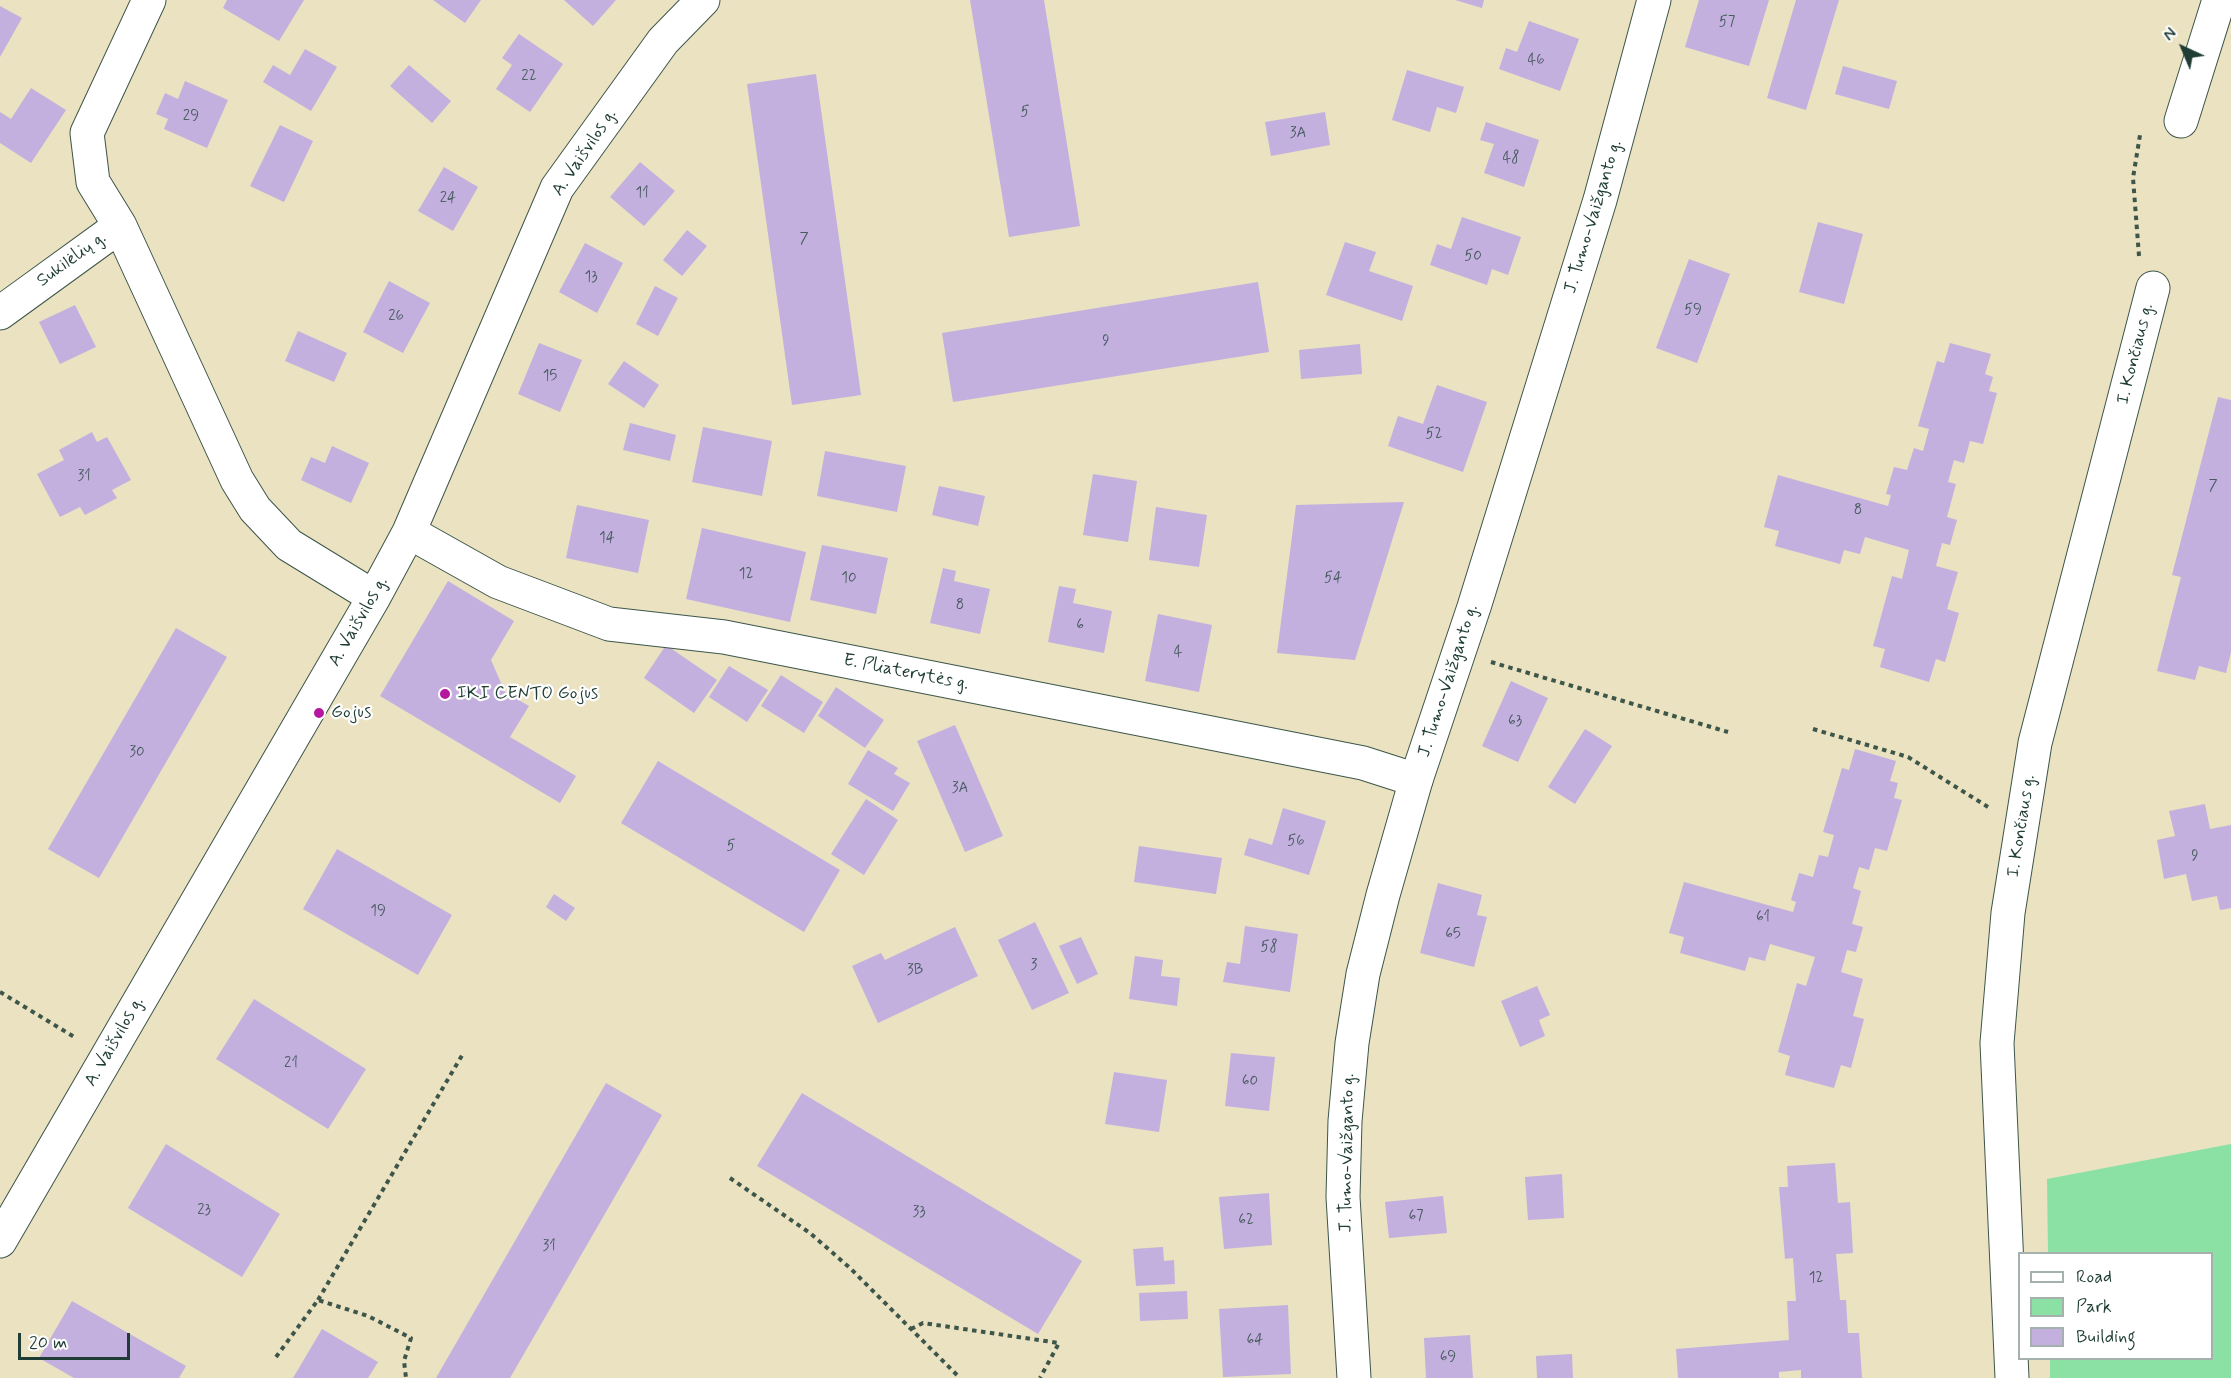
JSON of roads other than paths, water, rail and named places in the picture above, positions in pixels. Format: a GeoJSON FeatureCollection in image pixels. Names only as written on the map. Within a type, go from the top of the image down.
{"type":"FeatureCollection","features":[{"type":"Feature","properties":{"kind":"street","name":"Sukilėlių g."},"geometry":{"type":"LineString","coordinates":[[0,313],[120,226],[93,182],[87,134],[149,0]]}},
{"type":"Feature","properties":{"kind":"street","name":"A. Vaišvilos g."},"geometry":{"type":"LineString","coordinates":[[0,1241],[374,597],[409,532],[557,188],[663,41],[703,0]]}},
{"type":"Feature","properties":{"kind":"street","name":"J. Tumo-Vaižganto g."},"geometry":{"type":"LineString","coordinates":[[1354,1378],[1343,1197],[1345,1121],[1352,1043],[1363,974],[1416,780],[1459,653],[1600,200],[1654,0]]}},
{"type":"Feature","properties":{"kind":"street"},"geometry":{"type":"LineString","coordinates":[[2181,121],[2219,0]]}},
{"type":"Feature","properties":{"kind":"street"},"geometry":{"type":"LineString","coordinates":[[120,226],[237,480],[255,509],[290,545],[374,597]]}},
{"type":"Feature","properties":{"kind":"street","name":"I. Končiaus g."},"geometry":{"type":"LineString","coordinates":[[2012,1378],[1997,1043],[2008,913],[2035,743],[2152,288]]}},
{"type":"Feature","properties":{"kind":"street","name":"E. Pliaterytės g."},"geometry":{"type":"LineString","coordinates":[[409,532],[498,582],[609,624],[736,639],[1363,763],[1416,780]]}},
{"type":"Feature","properties":{"kind":"place","name":"IKI CENTO Gojus"},"geometry":{"type":"Point","coordinates":[445,694]}},
{"type":"Feature","properties":{"kind":"place","name":"Gojus"},"geometry":{"type":"Point","coordinates":[319,713]}}]}
